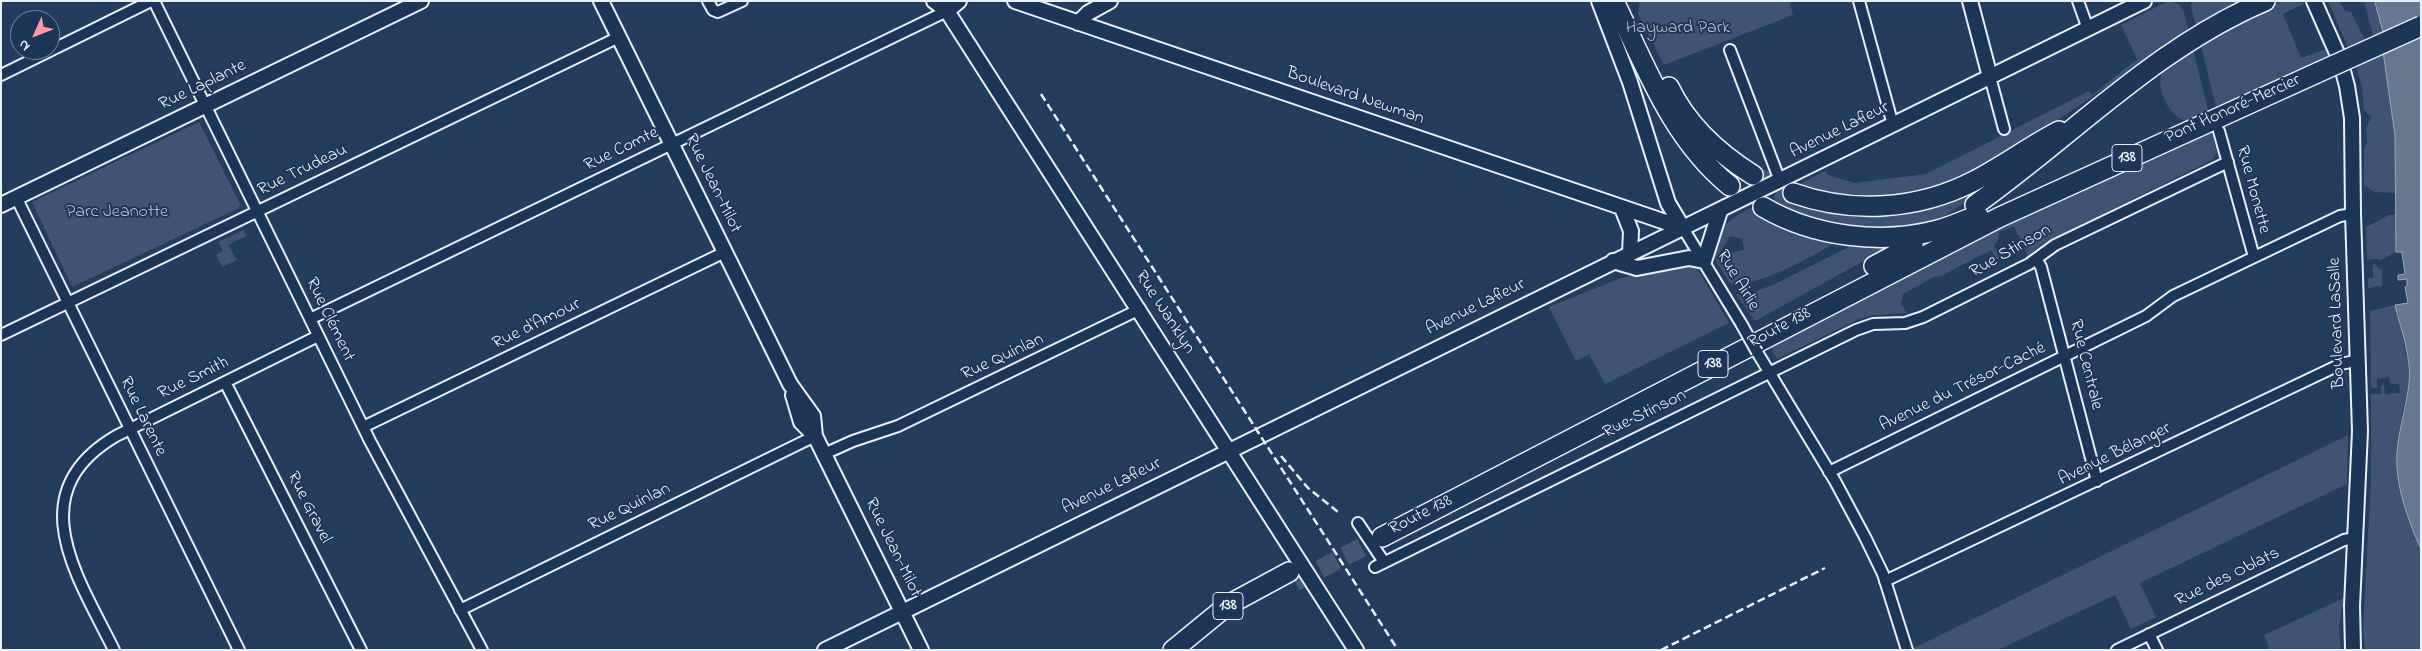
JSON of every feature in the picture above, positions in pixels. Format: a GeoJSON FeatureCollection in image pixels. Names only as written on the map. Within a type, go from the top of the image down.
{"type":"FeatureCollection","features":[{"type":"Feature","properties":{"kind":"highway"},"geometry":{"type":"LineString","coordinates":[[1614,1],[1674,122],[1699,156],[1730,186]]}},
{"type":"Feature","properties":{"kind":"highway"},"geometry":{"type":"LineString","coordinates":[[1629,1],[1673,95],[1684,113],[1716,148],[1753,174]]}},
{"type":"Feature","properties":{"kind":"highway"},"geometry":{"type":"LineString","coordinates":[[1975,206],[2194,37],[2229,17],[2265,1]]}},
{"type":"Feature","properties":{"kind":"highway","name":"Pont Honoré-Mercier"},"geometry":{"type":"LineString","coordinates":[[2046,195],[2217,122],[2319,72],[2421,26]]}},
{"type":"Feature","properties":{"kind":"highway"},"geometry":{"type":"LineString","coordinates":[[1786,187],[1818,201],[1856,206],[1893,205],[1927,199],[1973,182],[2032,145],[2098,110]]}},
{"type":"Feature","properties":{"kind":"highway"},"geometry":{"type":"LineString","coordinates":[[1763,207],[1793,222],[1824,231],[1856,236],[1887,237],[1938,230],[2046,195]]}},
{"type":"Feature","properties":{"kind":"highway","name":"Route 138"},"geometry":{"type":"LineString","coordinates":[[1372,529],[2046,195]]}},
{"type":"Feature","properties":{"kind":"highway","name":"Route 138"},"geometry":{"type":"LineString","coordinates":[[1372,529],[1912,245]]}},
{"type":"Feature","properties":{"kind":"highway","name":"138"},"geometry":{"type":"LineString","coordinates":[[1173,650],[1228,605],[1292,577],[1238,614],[1192,650]]}},
{"type":"Feature","properties":{"kind":"main road","name":"Rue Laplante"},"geometry":{"type":"LineString","coordinates":[[1,204],[421,1]]}},
{"type":"Feature","properties":{"kind":"main road","name":"Rue Jean-Milot"},"geometry":{"type":"LineString","coordinates":[[601,1],[790,384],[801,422],[815,436],[921,650]]}},
{"type":"Feature","properties":{"kind":"main road","name":"Rue Wanklyn"},"geometry":{"type":"LineString","coordinates":[[934,1],[947,11],[1140,309],[1356,650]]}},
{"type":"Feature","properties":{"kind":"main road"},"geometry":{"type":"LineString","coordinates":[[947,11],[958,1]]}},
{"type":"Feature","properties":{"kind":"main road","name":"Boulevard Newman"},"geometry":{"type":"LineString","coordinates":[[1015,1],[1683,228]]}},
{"type":"Feature","properties":{"kind":"main road"},"geometry":{"type":"LineString","coordinates":[[1078,23],[1088,13],[1110,1]]}},
{"type":"Feature","properties":{"kind":"main road","name":"Rue Airlie"},"geometry":{"type":"LineString","coordinates":[[1598,1],[1633,90],[1668,204],[1683,228]]}},
{"type":"Feature","properties":{"kind":"main road"},"geometry":{"type":"LineString","coordinates":[[1970,1],[1990,77]]}},
{"type":"Feature","properties":{"kind":"main road","name":"Avenue Lafleur"},"geometry":{"type":"LineString","coordinates":[[825,650],[1613,261],[1720,211],[1786,187],[1893,125],[2144,1]]}},
{"type":"Feature","properties":{"kind":"main road","name":"Boulevard LaSalle"},"geometry":{"type":"LineString","coordinates":[[2314,1],[2340,60],[2349,97],[2353,139],[2353,214],[2359,360],[2360,467],[2355,538],[2352,620],[2353,650]]}},
{"type":"Feature","properties":{"kind":"main road"},"geometry":{"type":"LineString","coordinates":[[1622,208],[1631,231],[1630,253]]}},
{"type":"Feature","properties":{"kind":"main road"},"geometry":{"type":"LineString","coordinates":[[1613,261],[1636,268],[1690,258],[1704,261],[1720,211]]}},
{"type":"Feature","properties":{"kind":"street"},"geometry":{"type":"LineString","coordinates":[[1,74],[151,1]]}},
{"type":"Feature","properties":{"kind":"street","name":"Rue Clément"},"geometry":{"type":"LineString","coordinates":[[154,1],[362,427],[482,650]]}},
{"type":"Feature","properties":{"kind":"street"},"geometry":{"type":"LineString","coordinates":[[708,1],[714,12],[718,12],[742,1]]}},
{"type":"Feature","properties":{"kind":"street"},"geometry":{"type":"LineString","coordinates":[[1859,1],[1893,125]]}},
{"type":"Feature","properties":{"kind":"street"},"geometry":{"type":"LineString","coordinates":[[2078,1],[2088,29]]}},
{"type":"Feature","properties":{"kind":"street","name":"Rue Comte"},"geometry":{"type":"LineString","coordinates":[[310,318],[947,11]]}},
{"type":"Feature","properties":{"kind":"street","name":"Rue Trudeau"},"geometry":{"type":"LineString","coordinates":[[1,334],[619,37]]}},
{"type":"Feature","properties":{"kind":"street"},"geometry":{"type":"LineString","coordinates":[[1730,50],[1786,187]]}},
{"type":"Feature","properties":{"kind":"street"},"geometry":{"type":"LineString","coordinates":[[1990,77],[2004,129]]}},
{"type":"Feature","properties":{"kind":"street","name":"Rue Monette"},"geometry":{"type":"LineString","coordinates":[[2217,122],[2254,257]]}},
{"type":"Feature","properties":{"kind":"street","name":"Rue Stinson"},"geometry":{"type":"LineString","coordinates":[[1372,529],[1379,565],[1863,327],[1880,323],[1905,323],[1924,317],[2022,269],[2055,245],[2214,167],[2228,162]]}},
{"type":"Feature","properties":{"kind":"street","name":"Rue Larente"},"geometry":{"type":"LineString","coordinates":[[16,198],[239,650]]}},
{"type":"Feature","properties":{"kind":"street","name":"Avenue du Trésor-Caché"},"geometry":{"type":"LineString","coordinates":[[1829,472],[2150,314],[2173,296],[2340,216],[2353,214]]}},
{"type":"Feature","properties":{"kind":"street","name":"Rue Airlie"},"geometry":{"type":"LineString","coordinates":[[1683,228],[1770,372],[1861,529],[1885,582],[1908,650]]}},
{"type":"Feature","properties":{"kind":"street","name":"Rue d'Amour"},"geometry":{"type":"LineString","coordinates":[[362,427],[725,252]]}},
{"type":"Feature","properties":{"kind":"street","name":"Rue Centrale"},"geometry":{"type":"LineString","coordinates":[[2036,259],[2041,267],[2063,357],[2097,481]]}},
{"type":"Feature","properties":{"kind":"street","name":"Rue Quinlan"},"geometry":{"type":"LineString","coordinates":[[824,454],[853,441],[898,426],[1140,309]]}},
{"type":"Feature","properties":{"kind":"street","name":"Rue Smith"},"geometry":{"type":"LineString","coordinates":[[114,650],[69,556],[63,518],[70,486],[82,464],[103,444],[130,429],[318,336]]}},
{"type":"Feature","properties":{"kind":"street","name":"Avenue Bélanger"},"geometry":{"type":"LineString","coordinates":[[1885,582],[2341,364],[2359,360]]}},
{"type":"Feature","properties":{"kind":"street","name":"Rue Gravel"},"geometry":{"type":"LineString","coordinates":[[225,382],[361,650]]}},
{"type":"Feature","properties":{"kind":"street","name":"Rue Quinlan"},"geometry":{"type":"LineString","coordinates":[[460,610],[815,436]]}},
{"type":"Feature","properties":{"kind":"street","name":"Rue des Oblats"},"geometry":{"type":"LineString","coordinates":[[2117,650],[2344,540],[2355,538]]}},
{"type":"Feature","properties":{"kind":"street"},"geometry":{"type":"LineString","coordinates":[[2149,634],[2157,650]]}},
{"type":"Feature","properties":{"kind":"green space","name":"Hayward Park"},"geometry":{"type":"Polygon","coordinates":[[[1639,1],[1789,1],[1793,15],[1664,65],[1638,14],[1639,1]]]}},
{"type":"Feature","properties":{"kind":"green space"},"geometry":{"type":"Polygon","coordinates":[[[2168,1],[2179,4],[2184,12],[2189,32],[1974,176],[1953,185],[1910,197],[1888,200],[1845,199],[1800,190],[1788,196],[1834,210],[1859,212],[1885,211],[1911,207],[1959,193],[1980,183],[2023,155],[2035,150],[2027,158],[1968,201],[1927,227],[1890,232],[1855,231],[1811,222],[1769,205],[1759,210],[1804,230],[1841,239],[1803,261],[1770,276],[1741,284],[1730,284],[1716,260],[1714,248],[1722,228],[1739,214],[1769,199],[1770,202],[1775,199],[1774,197],[1825,171],[1828,175],[1855,183],[1926,174],[2089,91],[2092,95],[2137,59],[2121,25],[2168,1]],[[1730,236],[1720,252],[1723,255],[1744,250],[1742,239],[1730,236]]]}},
{"type":"Feature","properties":{"kind":"green space"},"geometry":{"type":"Polygon","coordinates":[[[2192,1],[2247,1],[2196,28],[2191,6],[2192,1]]]}},
{"type":"Feature","properties":{"kind":"green space"},"geometry":{"type":"Polygon","coordinates":[[[2283,1],[2305,3],[2283,14],[2301,58],[2326,49],[2330,59],[2216,107],[2200,41],[2246,17],[2283,1]]]}},
{"type":"Feature","properties":{"kind":"green space"},"geometry":{"type":"Polygon","coordinates":[[[2328,1],[2340,1],[2344,10],[2351,12],[2366,42],[2349,50],[2328,1]]]}},
{"type":"Feature","properties":{"kind":"green space"},"geometry":{"type":"Polygon","coordinates":[[[2364,1],[2375,1],[2384,34],[2374,39],[2364,1]]]}},
{"type":"Feature","properties":{"kind":"green space"},"geometry":{"type":"Polygon","coordinates":[[[2192,46],[2208,110],[2186,121],[2179,118],[2168,107],[2161,91],[2160,82],[2164,68],[2192,46]]]}},
{"type":"Feature","properties":{"kind":"green space"},"geometry":{"type":"Polygon","coordinates":[[[2383,51],[2395,136],[2397,193],[2375,192],[2364,186],[2364,149],[2367,143],[2366,128],[2371,117],[2364,110],[2362,87],[2355,63],[2383,51]]]}},
{"type":"Feature","properties":{"kind":"green space","name":"Parc Jeanotte"},"geometry":{"type":"Polygon","coordinates":[[[199,122],[240,204],[239,208],[72,287],[32,202],[199,122]]]}},
{"type":"Feature","properties":{"kind":"green space"},"geometry":{"type":"Polygon","coordinates":[[[2211,130],[2217,153],[2212,160],[2042,244],[2028,256],[2014,226],[1999,232],[1999,238],[1994,246],[2000,259],[1996,259],[1991,250],[1903,294],[1901,304],[1907,313],[1874,315],[1859,319],[1777,359],[1769,344],[1964,243],[2211,130]]]}},
{"type":"Feature","properties":{"kind":"green space"},"geometry":{"type":"Polygon","coordinates":[[[2389,215],[2396,215],[2396,252],[2381,260],[2367,260],[2366,227],[2389,215]]]}},
{"type":"Feature","properties":{"kind":"green space"},"geometry":{"type":"Polygon","coordinates":[[[243,230],[246,236],[228,245],[237,260],[222,267],[216,255],[223,251],[218,242],[243,230]]]}},
{"type":"Feature","properties":{"kind":"green space"},"geometry":{"type":"Polygon","coordinates":[[[1905,241],[1891,246],[1755,321],[1736,294],[1751,293],[1775,284],[1853,245],[1905,241]]]}},
{"type":"Feature","properties":{"kind":"green space"},"geometry":{"type":"Polygon","coordinates":[[[1685,264],[1693,266],[1698,270],[1729,323],[1605,384],[1589,354],[1576,361],[1549,307],[1618,279],[1685,264]]]}},
{"type":"Feature","properties":{"kind":"green space"},"geometry":{"type":"Polygon","coordinates":[[[2375,264],[2379,269],[2382,269],[2382,287],[2376,286],[2368,289],[2368,278],[2373,278],[2373,265],[2375,264]]]}},
{"type":"Feature","properties":{"kind":"green space"},"geometry":{"type":"Polygon","coordinates":[[[2395,305],[2408,361],[2409,384],[2402,414],[2397,455],[2403,499],[2421,549],[2421,650],[2365,650],[2363,627],[2371,480],[2371,394],[2381,394],[2381,385],[2384,385],[2385,394],[2400,393],[2399,384],[2390,384],[2389,377],[2377,379],[2377,388],[2371,388],[2370,311],[2395,305]]]}},
{"type":"Feature","properties":{"kind":"green space"},"geometry":{"type":"Polygon","coordinates":[[[2348,435],[2347,484],[2140,583],[2156,617],[2131,629],[2115,595],[1998,650],[1910,650],[2348,435]]]}},
{"type":"Feature","properties":{"kind":"green space"},"geometry":{"type":"Polygon","coordinates":[[[2344,598],[2339,626],[2341,650],[2270,650],[2264,635],[2344,598]]]}},
{"type":"Feature","properties":{"kind":"shaded area"},"geometry":{"type":"Polygon","coordinates":[[[2375,1],[2421,1],[2421,549],[2403,502],[2398,477],[2398,444],[2410,374],[2395,305],[2408,303],[2405,287],[2407,286],[2407,279],[2398,280],[2398,275],[2405,274],[2402,252],[2396,252],[2395,136],[2383,51],[2387,48],[2375,1]]]}},
{"type":"Feature","properties":{"kind":"tunnel"},"geometry":{"type":"LineString","coordinates":[[1753,175],[1793,193]]}},
{"type":"Feature","properties":{"kind":"tunnel"},"geometry":{"type":"LineString","coordinates":[[1295,582],[1382,537]]}},
{"type":"Feature","properties":{"kind":"railway"},"geometry":{"type":"LineString","coordinates":[[1041,94],[1398,650]]}},
{"type":"Feature","properties":{"kind":"railway"},"geometry":{"type":"LineString","coordinates":[[1281,456],[1308,488],[1338,512]]}},
{"type":"Feature","properties":{"kind":"railway"},"geometry":{"type":"LineString","coordinates":[[1661,650],[1825,568]]}}]}
